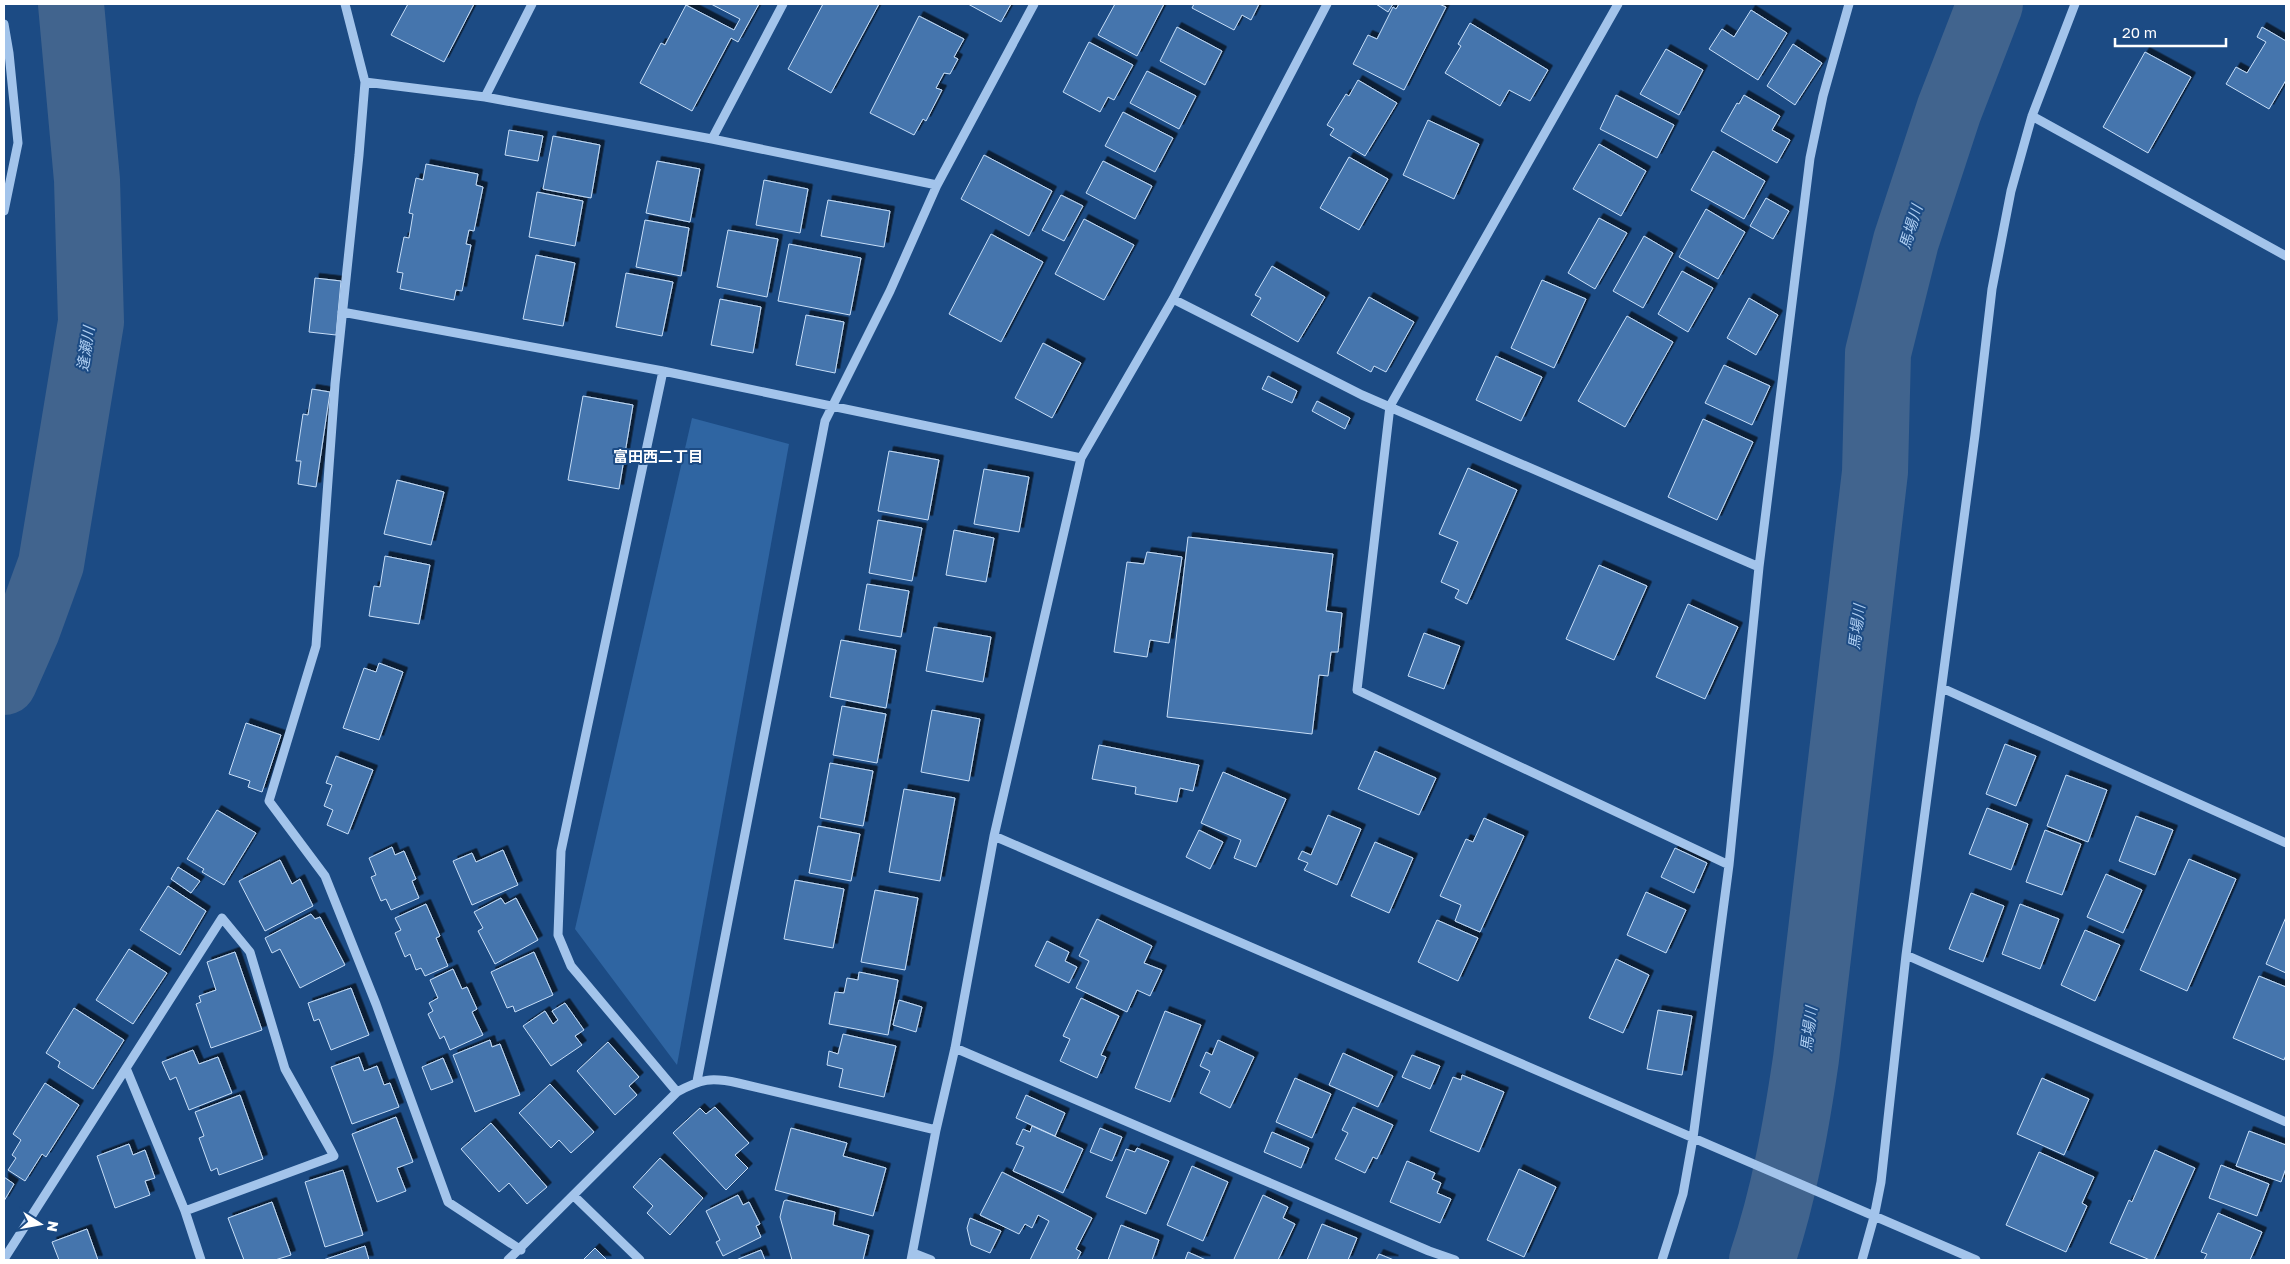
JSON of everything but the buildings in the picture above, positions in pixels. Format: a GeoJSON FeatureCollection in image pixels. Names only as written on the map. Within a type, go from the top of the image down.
{"type":"FeatureCollection","features":[{"type":"Feature","properties":{"kind":"street"},"geometry":{"type":"LineString","coordinates":[[345,4],[365,82],[342,312],[316,646],[269,801],[326,876],[376,1004],[448,1202],[520,1250]]}},
{"type":"Feature","properties":{"kind":"street"},"geometry":{"type":"LineString","coordinates":[[485,97],[532,4]]}},
{"type":"Feature","properties":{"kind":"street"},"geometry":{"type":"LineString","coordinates":[[712,139],[783,4]]}},
{"type":"Feature","properties":{"kind":"street"},"geometry":{"type":"LineString","coordinates":[[697,1081],[825,421],[890,291],[937,185],[1034,4]]}},
{"type":"Feature","properties":{"kind":"street"},"geometry":{"type":"LineString","coordinates":[[931,1260],[912,1257],[936,1130],[955,1048],[994,836],[1081,458],[1173,299],[1328,4]]}},
{"type":"Feature","properties":{"kind":"street"},"geometry":{"type":"LineString","coordinates":[[1618,4],[1390,406],[1357,690],[1729,865]]}},
{"type":"Feature","properties":{"kind":"street"},"geometry":{"type":"LineString","coordinates":[[1662,1260],[1683,1194],[1694,1138],[1729,865],[1759,567],[1810,158],[1823,96],[1849,4]]}},
{"type":"Feature","properties":{"kind":"street"},"geometry":{"type":"LineString","coordinates":[[1862,1260],[1874,1217],[1887,1135],[1906,955],[1975,436],[1992,288],[2012,190],[2032,116],[2075,4]]}},
{"type":"Feature","properties":{"kind":"street"},"geometry":{"type":"LineString","coordinates":[[4,24],[9,53],[18,143],[4,211]]}},
{"type":"Feature","properties":{"kind":"street"},"geometry":{"type":"LineString","coordinates":[[365,82],[485,97],[712,139],[937,185]]}},
{"type":"Feature","properties":{"kind":"street"},"geometry":{"type":"LineString","coordinates":[[2032,116],[2286,256]]}},
{"type":"Feature","properties":{"kind":"street"},"geometry":{"type":"LineString","coordinates":[[1173,299],[1362,395],[1759,567]]}},
{"type":"Feature","properties":{"kind":"street"},"geometry":{"type":"LineString","coordinates":[[342,312],[663,371],[1081,458]]}},
{"type":"Feature","properties":{"kind":"street"},"geometry":{"type":"LineString","coordinates":[[663,371],[561,851],[558,935],[571,966],[677,1092]]}},
{"type":"Feature","properties":{"kind":"street"},"geometry":{"type":"LineString","coordinates":[[1942,688],[2286,843]]}},
{"type":"Feature","properties":{"kind":"street"},"geometry":{"type":"LineString","coordinates":[[994,836],[1976,1260]]}},
{"type":"Feature","properties":{"kind":"street"},"geometry":{"type":"LineString","coordinates":[[4,1259],[222,918],[250,952],[285,1070],[334,1156],[185,1211]]}},
{"type":"Feature","properties":{"kind":"street"},"geometry":{"type":"LineString","coordinates":[[1906,955],[2286,1122]]}},
{"type":"Feature","properties":{"kind":"street"},"geometry":{"type":"LineString","coordinates":[[955,1048],[1429,1256],[1455,1260]]}},
{"type":"Feature","properties":{"kind":"street"},"geometry":{"type":"LineString","coordinates":[[126,1068],[185,1211],[201,1260]]}},
{"type":"Feature","properties":{"kind":"street"},"geometry":{"type":"LineString","coordinates":[[508,1260],[677,1092],[697,1081],[717,1078],[936,1130]]}},
{"type":"Feature","properties":{"kind":"street"},"geometry":{"type":"LineString","coordinates":[[574,1196],[640,1260]]}},
{"type":"Feature","properties":{"kind":"shaded area"},"geometry":{"type":"Polygon","coordinates":[[[692,418],[789,444],[677,1065],[575,929],[692,418]]]}},
{"type":"Feature","properties":{"kind":"waterway","name":"逢瀬川"},"geometry":{"type":"LineString","coordinates":[[4,682],[27,630],[51,564],[91,322],[87,180],[71,4]]}},
{"type":"Feature","properties":{"kind":"waterway","name":"馬場川"},"geometry":{"type":"LineString","coordinates":[[1762,1260],[1777,1211],[1788,1161],[1806,1059],[1875,472],[1878,353],[1906,241],[1949,110],[1990,4]]}},
{"type":"Feature","properties":{"kind":"district","name":"富田西二丁目"},"geometry":{"type":"Point","coordinates":[658,457]}}]}
